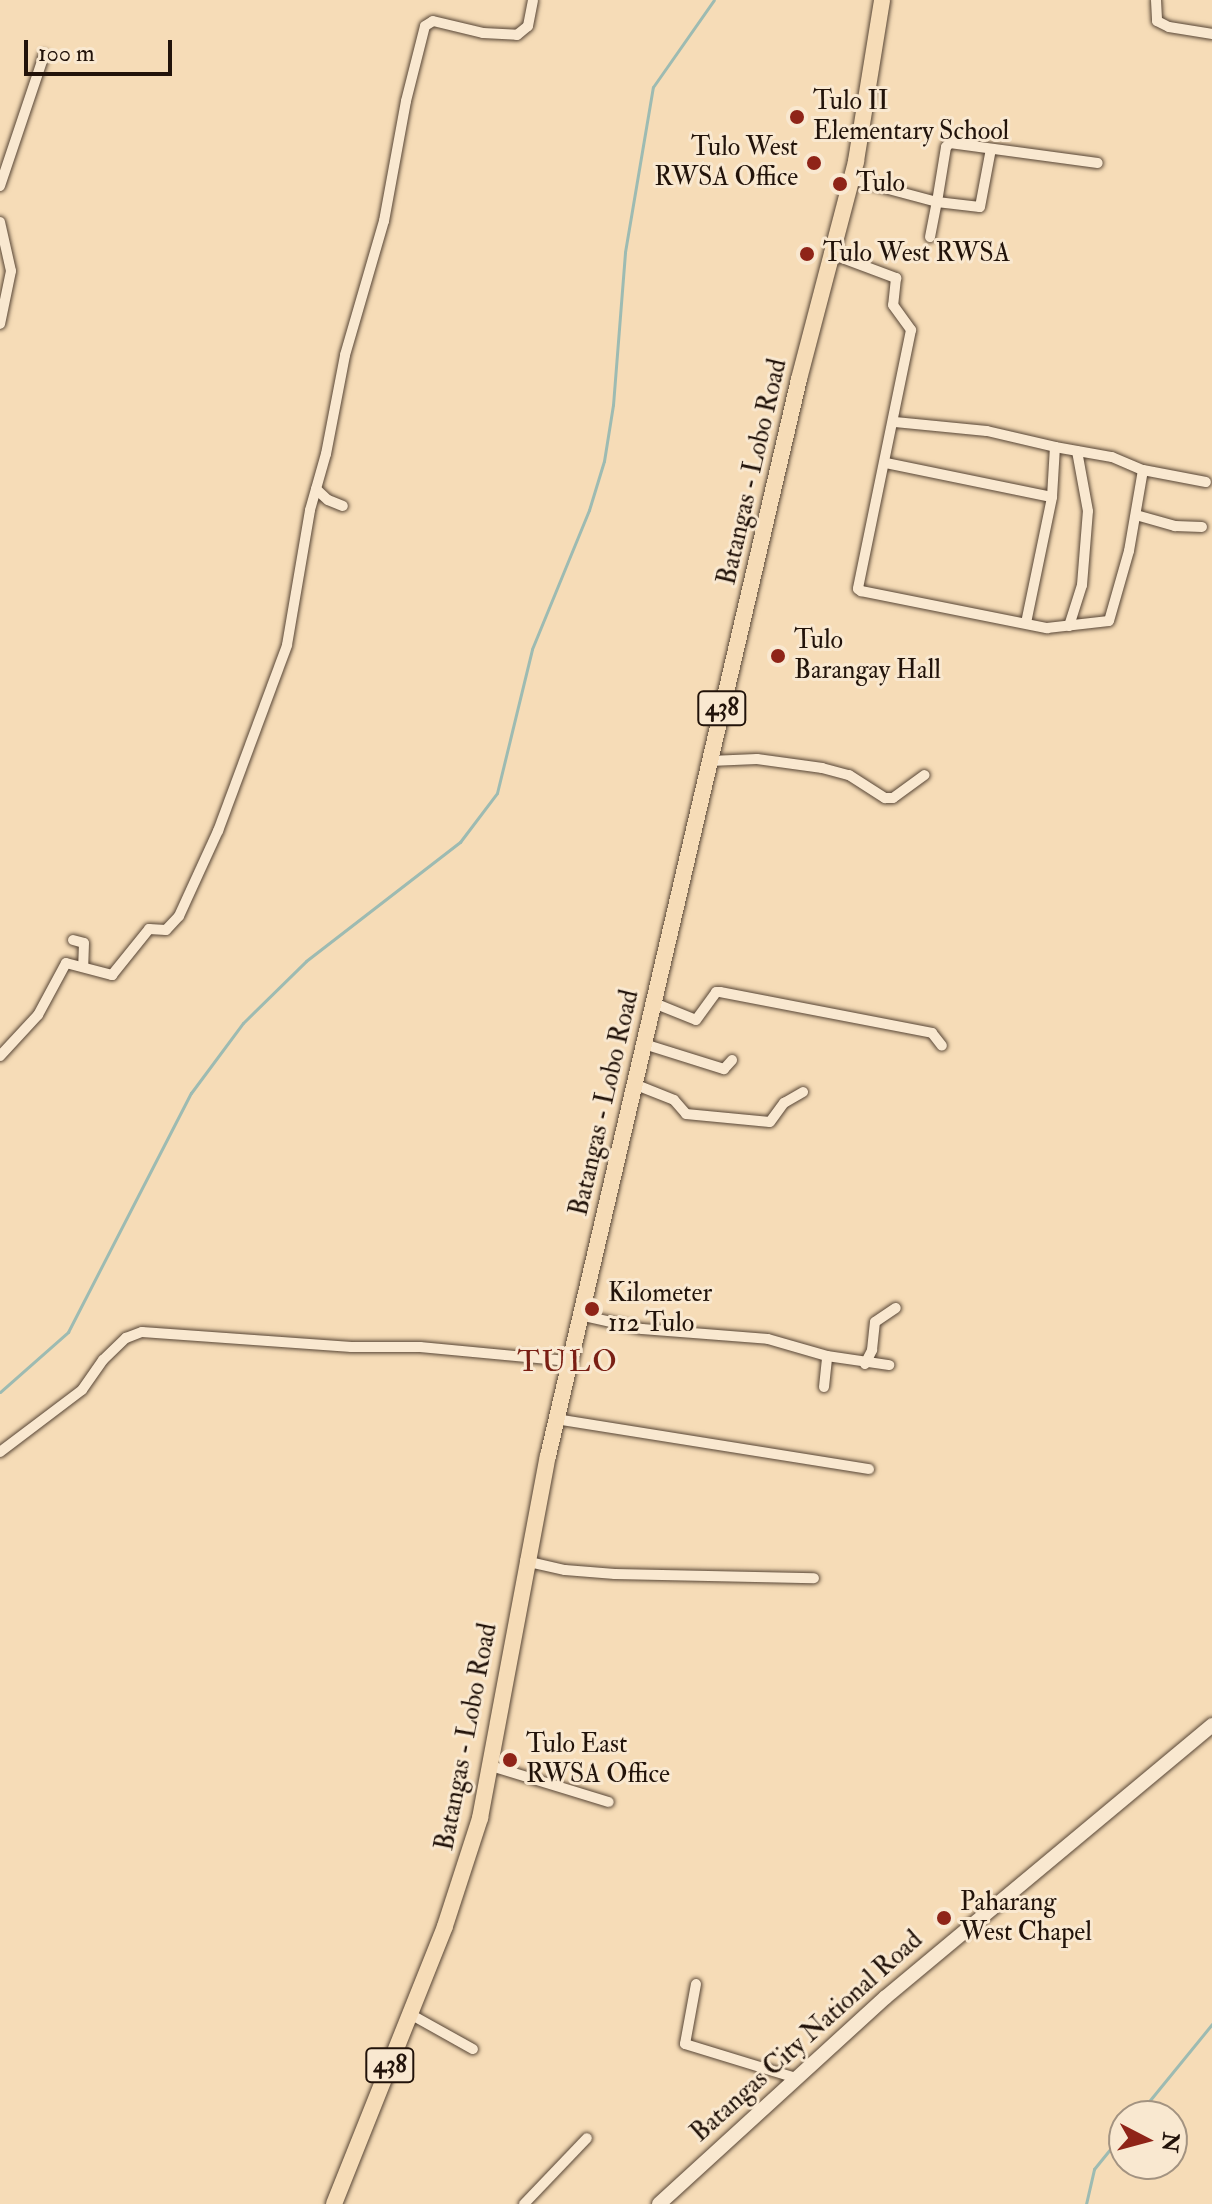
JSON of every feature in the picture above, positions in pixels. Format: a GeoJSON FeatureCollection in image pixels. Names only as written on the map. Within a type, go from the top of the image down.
{"type":"FeatureCollection","features":[{"type":"Feature","properties":{"kind":"main road","name":"Batangas - Lobo Road"},"geometry":{"type":"LineString","coordinates":[[334,2204],[465,1868],[491,1766],[525,1561],[556,1419],[829,253],[851,179],[882,0]]}},
{"type":"Feature","properties":{"kind":"street"},"geometry":{"type":"LineString","coordinates":[[0,1056],[38,1015],[60,968],[71,962],[112,975],[149,929],[166,930],[179,916],[218,831],[287,645],[345,355],[384,221],[405,109],[425,26],[433,21],[496,35],[517,35],[528,26],[533,0]]}},
{"type":"Feature","properties":{"kind":"street"},"geometry":{"type":"LineString","coordinates":[[1156,0],[1157,21],[1169,27],[1212,34]]}},
{"type":"Feature","properties":{"kind":"street"},"geometry":{"type":"LineString","coordinates":[[0,186],[44,55]]}},
{"type":"Feature","properties":{"kind":"street"},"geometry":{"type":"LineString","coordinates":[[930,237],[948,143],[1098,163]]}},
{"type":"Feature","properties":{"kind":"street"},"geometry":{"type":"LineString","coordinates":[[851,179],[937,202],[980,207],[991,149]]}},
{"type":"Feature","properties":{"kind":"street"},"geometry":{"type":"LineString","coordinates":[[0,222],[11,271],[0,324]]}},
{"type":"Feature","properties":{"kind":"street"},"geometry":{"type":"LineString","coordinates":[[829,253],[896,278],[893,305],[911,330],[895,422],[858,589],[1047,628],[1101,624],[1113,616],[1143,470]]}},
{"type":"Feature","properties":{"kind":"street"},"geometry":{"type":"LineString","coordinates":[[895,422],[987,431],[1126,462],[1143,470],[1206,482]]}},
{"type":"Feature","properties":{"kind":"street"},"geometry":{"type":"LineString","coordinates":[[1026,623],[1052,497],[1055,447]]}},
{"type":"Feature","properties":{"kind":"street"},"geometry":{"type":"LineString","coordinates":[[1069,626],[1082,585],[1088,511],[1077,451]]}},
{"type":"Feature","properties":{"kind":"street"},"geometry":{"type":"LineString","coordinates":[[886,463],[1052,497]]}},
{"type":"Feature","properties":{"kind":"street"},"geometry":{"type":"LineString","coordinates":[[316,489],[332,503],[343,506]]}},
{"type":"Feature","properties":{"kind":"street"},"geometry":{"type":"LineString","coordinates":[[1136,515],[1175,526],[1202,527]]}},
{"type":"Feature","properties":{"kind":"street"},"geometry":{"type":"LineString","coordinates":[[710,761],[757,759],[822,768],[849,775],[885,798],[893,798],[925,775]]}},
{"type":"Feature","properties":{"kind":"street"},"geometry":{"type":"LineString","coordinates":[[73,940],[84,943],[83,967]]}},
{"type":"Feature","properties":{"kind":"street"},"geometry":{"type":"LineString","coordinates":[[654,1003],[696,1020],[716,992],[720,992],[932,1033],[942,1046]]}},
{"type":"Feature","properties":{"kind":"street"},"geometry":{"type":"LineString","coordinates":[[644,1044],[724,1069],[732,1060]]}},
{"type":"Feature","properties":{"kind":"street"},"geometry":{"type":"LineString","coordinates":[[634,1084],[674,1100],[686,1114],[770,1122],[784,1103],[803,1092]]}},
{"type":"Feature","properties":{"kind":"street"},"geometry":{"type":"LineString","coordinates":[[865,1364],[872,1350],[875,1322],[896,1308]]}},
{"type":"Feature","properties":{"kind":"street"},"geometry":{"type":"LineString","coordinates":[[580,1315],[642,1329],[768,1339],[827,1356],[865,1364],[889,1365]]}},
{"type":"Feature","properties":{"kind":"street"},"geometry":{"type":"LineString","coordinates":[[0,1452],[82,1390],[103,1360],[126,1338],[142,1332],[351,1347],[420,1347],[569,1361]]}},
{"type":"Feature","properties":{"kind":"street"},"geometry":{"type":"LineString","coordinates":[[824,1387],[827,1356]]}},
{"type":"Feature","properties":{"kind":"street"},"geometry":{"type":"LineString","coordinates":[[556,1419],[869,1469]]}},
{"type":"Feature","properties":{"kind":"street"},"geometry":{"type":"LineString","coordinates":[[525,1561],[565,1570],[615,1574],[814,1578]]}},
{"type":"Feature","properties":{"kind":"street","name":"Batangas City National Road"},"geometry":{"type":"LineString","coordinates":[[659,2204],[946,1945],[1212,1725]]}},
{"type":"Feature","properties":{"kind":"street"},"geometry":{"type":"LineString","coordinates":[[491,1766],[609,1802]]}},
{"type":"Feature","properties":{"kind":"street"},"geometry":{"type":"LineString","coordinates":[[696,1984],[685,2044],[796,2078]]}},
{"type":"Feature","properties":{"kind":"street"},"geometry":{"type":"LineString","coordinates":[[410,2014],[473,2049]]}},
{"type":"Feature","properties":{"kind":"street"},"geometry":{"type":"LineString","coordinates":[[524,2204],[587,2138]]}},
{"type":"Feature","properties":{"kind":"waterway"},"geometry":{"type":"LineString","coordinates":[[0,1392],[68,1332],[191,1093],[243,1023],[306,961],[460,842],[497,793],[532,649],[589,510],[604,461],[613,405],[625,252],[653,87],[714,0]]}},
{"type":"Feature","properties":{"kind":"waterway"},"geometry":{"type":"LineString","coordinates":[[1150,2100],[1212,2024]]}},
{"type":"Feature","properties":{"kind":"waterway"},"geometry":{"type":"LineString","coordinates":[[1086,2204],[1094,2169],[1108,2152]]}},
{"type":"Feature","properties":{"kind":"place","name":"Tulo II Elementary School"},"geometry":{"type":"Point","coordinates":[797,117]}},
{"type":"Feature","properties":{"kind":"place","name":"Tulo West RWSA Office"},"geometry":{"type":"Point","coordinates":[814,163]}},
{"type":"Feature","properties":{"kind":"place","name":"Tulo"},"geometry":{"type":"Point","coordinates":[840,184]}},
{"type":"Feature","properties":{"kind":"place","name":"Tulo West RWSA"},"geometry":{"type":"Point","coordinates":[807,254]}},
{"type":"Feature","properties":{"kind":"place","name":"Tulo Barangay Hall"},"geometry":{"type":"Point","coordinates":[778,656]}},
{"type":"Feature","properties":{"kind":"place","name":"Kilometer 112 Tulo"},"geometry":{"type":"Point","coordinates":[592,1309]}},
{"type":"Feature","properties":{"kind":"place","name":"Tulo East RWSA Office"},"geometry":{"type":"Point","coordinates":[510,1760]}},
{"type":"Feature","properties":{"kind":"place","name":"Paharang West Chapel"},"geometry":{"type":"Point","coordinates":[944,1918]}},
{"type":"Feature","properties":{"kind":"district","name":"TULO"},"geometry":{"type":"Point","coordinates":[568,1362]}}]}
